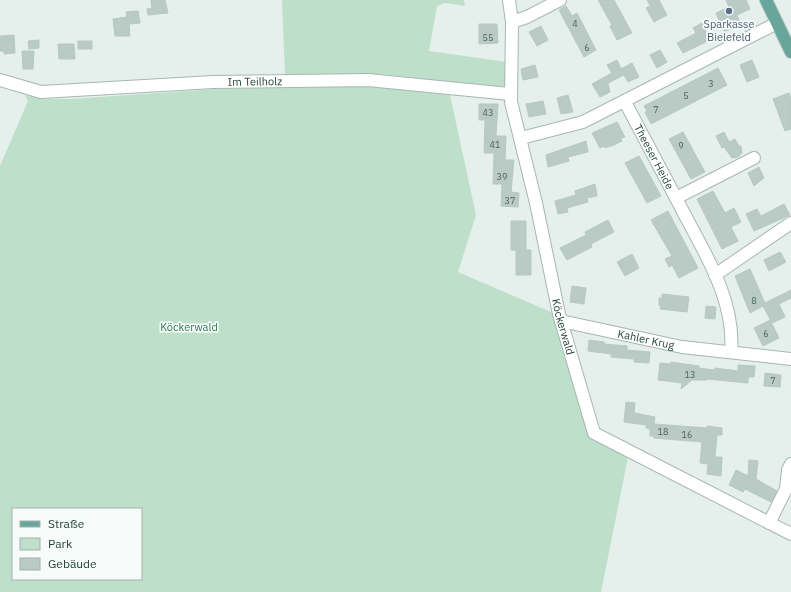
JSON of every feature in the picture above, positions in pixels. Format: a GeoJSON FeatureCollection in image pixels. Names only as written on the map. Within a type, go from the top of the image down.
{"type":"FeatureCollection","features":[{"type":"Feature","properties":{"kind":"main road"},"geometry":{"type":"LineString","coordinates":[[766,0],[791,52]]}},
{"type":"Feature","properties":{"kind":"street","name":"Köckerwald"},"geometry":{"type":"LineString","coordinates":[[509,0],[512,22],[510,94],[561,321],[594,433],[791,534]]}},
{"type":"Feature","properties":{"kind":"street"},"geometry":{"type":"LineString","coordinates":[[512,22],[526,17],[560,0]]}},
{"type":"Feature","properties":{"kind":"street"},"geometry":{"type":"LineString","coordinates":[[521,138],[578,124],[625,102],[777,23]]}},
{"type":"Feature","properties":{"kind":"street","name":"Im Teilholz"},"geometry":{"type":"LineString","coordinates":[[0,80],[41,92],[213,82],[368,80],[510,94]]}},
{"type":"Feature","properties":{"kind":"street","name":"Theeser Heide"},"geometry":{"type":"LineString","coordinates":[[625,102],[676,198],[754,158]]}},
{"type":"Feature","properties":{"kind":"street"},"geometry":{"type":"LineString","coordinates":[[676,198],[715,275],[724,298],[731,325],[731,352]]}},
{"type":"Feature","properties":{"kind":"street"},"geometry":{"type":"LineString","coordinates":[[715,275],[791,223]]}},
{"type":"Feature","properties":{"kind":"street","name":"Kahler Krug"},"geometry":{"type":"LineString","coordinates":[[561,321],[668,344],[791,359]]}},
{"type":"Feature","properties":{"kind":"street"},"geometry":{"type":"LineString","coordinates":[[769,523],[786,489],[788,470],[791,464]]}},
{"type":"Feature","properties":{"kind":"green space"},"geometry":{"type":"Polygon","coordinates":[[[282,0],[464,0],[465,6],[445,3],[437,6],[429,51],[507,62],[505,85],[499,88],[381,74],[285,75],[282,0]]]}},
{"type":"Feature","properties":{"kind":"green space","name":"Köckerwald"},"geometry":{"type":"Polygon","coordinates":[[[370,86],[450,95],[476,215],[458,272],[560,316],[593,440],[628,457],[601,592],[0,592],[0,166],[28,101],[25,95],[45,99],[71,99],[216,89],[370,86]]]}},
{"type":"Feature","properties":{"kind":"building"},"geometry":{"type":"Polygon","coordinates":[[[151,0],[165,0],[168,13],[148,15],[147,9],[152,8],[151,0]]]}},
{"type":"Feature","properties":{"kind":"building"},"geometry":{"type":"Polygon","coordinates":[[[598,0],[614,0],[632,33],[617,40],[610,26],[612,25],[598,0]]]}},
{"type":"Feature","properties":{"kind":"building"},"geometry":{"type":"Polygon","coordinates":[[[647,0],[659,0],[667,15],[654,22],[646,8],[650,6],[647,0]]]}},
{"type":"Feature","properties":{"kind":"building"},"geometry":{"type":"Polygon","coordinates":[[[726,0],[746,0],[750,9],[737,15],[741,24],[724,32],[716,13],[729,7],[726,0]]]}},
{"type":"Feature","properties":{"kind":"building"},"geometry":{"type":"Polygon","coordinates":[[[566,6],[572,16],[577,13],[596,50],[584,57],[559,10],[566,6]]]}},
{"type":"Feature","properties":{"kind":"building"},"geometry":{"type":"Polygon","coordinates":[[[138,11],[140,23],[129,24],[130,36],[115,36],[113,19],[127,17],[126,12],[138,11]]]}},
{"type":"Feature","properties":{"kind":"building"},"geometry":{"type":"Polygon","coordinates":[[[702,23],[710,40],[683,53],[677,43],[696,33],[693,28],[702,23]]]}},
{"type":"Feature","properties":{"kind":"building"},"geometry":{"type":"Polygon","coordinates":[[[479,24],[497,24],[498,43],[479,44],[479,24]]]}},
{"type":"Feature","properties":{"kind":"building"},"geometry":{"type":"Polygon","coordinates":[[[541,26],[548,40],[537,46],[529,32],[541,26]]]}},
{"type":"Feature","properties":{"kind":"building"},"geometry":{"type":"Polygon","coordinates":[[[14,35],[15,53],[4,54],[4,51],[0,51],[0,36],[14,35]]]}},
{"type":"Feature","properties":{"kind":"building"},"geometry":{"type":"Polygon","coordinates":[[[39,40],[39,48],[29,49],[28,41],[39,40]]]}},
{"type":"Feature","properties":{"kind":"building"},"geometry":{"type":"Polygon","coordinates":[[[78,41],[92,41],[92,49],[78,49],[78,41]]]}},
{"type":"Feature","properties":{"kind":"building"},"geometry":{"type":"Polygon","coordinates":[[[58,44],[74,44],[75,59],[59,59],[58,44]]]}},
{"type":"Feature","properties":{"kind":"building"},"geometry":{"type":"Polygon","coordinates":[[[660,50],[667,62],[657,68],[650,55],[660,50]]]}},
{"type":"Feature","properties":{"kind":"building"},"geometry":{"type":"Polygon","coordinates":[[[22,51],[34,51],[33,69],[23,69],[22,51]]]}},
{"type":"Feature","properties":{"kind":"building"},"geometry":{"type":"Polygon","coordinates":[[[617,60],[621,69],[632,63],[639,77],[628,82],[624,75],[608,83],[610,92],[600,97],[592,84],[612,73],[607,65],[617,60]]]}},
{"type":"Feature","properties":{"kind":"building"},"geometry":{"type":"Polygon","coordinates":[[[752,60],[759,77],[747,82],[740,65],[752,60]]]}},
{"type":"Feature","properties":{"kind":"building"},"geometry":{"type":"Polygon","coordinates":[[[535,65],[538,77],[523,80],[521,69],[535,65]]]}},
{"type":"Feature","properties":{"kind":"building"},"geometry":{"type":"Polygon","coordinates":[[[718,68],[727,85],[651,124],[645,112],[647,111],[644,106],[718,68]]]}},
{"type":"Feature","properties":{"kind":"building"},"geometry":{"type":"Polygon","coordinates":[[[789,93],[791,99],[791,129],[785,131],[773,99],[789,93]]]}},
{"type":"Feature","properties":{"kind":"building"},"geometry":{"type":"Polygon","coordinates":[[[568,95],[573,112],[561,114],[557,98],[568,95]]]}},
{"type":"Feature","properties":{"kind":"building"},"geometry":{"type":"Polygon","coordinates":[[[543,101],[546,114],[529,117],[526,104],[543,101]]]}},
{"type":"Feature","properties":{"kind":"building"},"geometry":{"type":"Polygon","coordinates":[[[479,104],[498,104],[496,136],[506,136],[505,160],[514,160],[511,192],[519,193],[518,207],[501,206],[502,184],[493,184],[494,153],[484,153],[485,120],[479,120],[479,104]]]}},
{"type":"Feature","properties":{"kind":"building"},"geometry":{"type":"Polygon","coordinates":[[[617,122],[625,137],[621,138],[622,141],[614,145],[600,148],[592,133],[617,122]]]}},
{"type":"Feature","properties":{"kind":"building"},"geometry":{"type":"Polygon","coordinates":[[[683,132],[705,172],[691,179],[669,139],[683,132]]]}},
{"type":"Feature","properties":{"kind":"building"},"geometry":{"type":"Polygon","coordinates":[[[724,132],[729,142],[735,139],[739,146],[741,146],[742,153],[738,157],[732,158],[724,147],[722,148],[716,136],[724,132]]]}},
{"type":"Feature","properties":{"kind":"building"},"geometry":{"type":"Polygon","coordinates":[[[586,141],[588,152],[568,157],[569,161],[548,167],[546,155],[586,141]]]}},
{"type":"Feature","properties":{"kind":"building"},"geometry":{"type":"Polygon","coordinates":[[[639,156],[661,196],[647,203],[625,163],[639,156]]]}},
{"type":"Feature","properties":{"kind":"building"},"geometry":{"type":"Polygon","coordinates":[[[759,167],[764,178],[754,186],[748,173],[759,167]]]}},
{"type":"Feature","properties":{"kind":"building"},"geometry":{"type":"Polygon","coordinates":[[[595,184],[597,196],[587,198],[588,202],[567,208],[568,212],[558,214],[555,201],[576,195],[575,191],[595,184]]]}},
{"type":"Feature","properties":{"kind":"building"},"geometry":{"type":"Polygon","coordinates":[[[713,191],[725,213],[734,208],[741,222],[731,227],[738,241],[722,249],[697,199],[713,191]]]}},
{"type":"Feature","properties":{"kind":"building"},"geometry":{"type":"Polygon","coordinates":[[[784,204],[790,215],[754,231],[746,214],[757,209],[761,216],[784,204]]]}},
{"type":"Feature","properties":{"kind":"building"},"geometry":{"type":"Polygon","coordinates":[[[668,211],[698,268],[679,278],[672,265],[669,267],[665,259],[672,256],[651,220],[668,211]]]}},
{"type":"Feature","properties":{"kind":"building"},"geometry":{"type":"Polygon","coordinates":[[[608,220],[614,232],[591,244],[592,247],[567,260],[560,248],[586,235],[585,232],[608,220]]]}},
{"type":"Feature","properties":{"kind":"building"},"geometry":{"type":"Polygon","coordinates":[[[511,221],[526,221],[526,250],[531,250],[531,275],[516,275],[516,250],[511,250],[511,221]]]}},
{"type":"Feature","properties":{"kind":"building"},"geometry":{"type":"Polygon","coordinates":[[[780,252],[786,262],[769,271],[764,260],[780,252]]]}},
{"type":"Feature","properties":{"kind":"building"},"geometry":{"type":"Polygon","coordinates":[[[632,254],[639,268],[625,276],[617,262],[632,254]]]}},
{"type":"Feature","properties":{"kind":"building"},"geometry":{"type":"Polygon","coordinates":[[[750,269],[765,303],[791,290],[791,298],[779,304],[785,317],[772,323],[763,306],[750,313],[735,276],[750,269]]]}},
{"type":"Feature","properties":{"kind":"building"},"geometry":{"type":"Polygon","coordinates":[[[572,286],[586,288],[584,304],[570,302],[572,286]]]}},
{"type":"Feature","properties":{"kind":"building"},"geometry":{"type":"Polygon","coordinates":[[[662,294],[689,297],[687,312],[660,309],[661,305],[659,305],[659,298],[662,298],[662,294]]]}},
{"type":"Feature","properties":{"kind":"building"},"geometry":{"type":"Polygon","coordinates":[[[706,306],[716,307],[715,319],[705,318],[706,306]]]}},
{"type":"Feature","properties":{"kind":"building"},"geometry":{"type":"Polygon","coordinates":[[[770,320],[779,338],[763,346],[754,328],[770,320]]]}},
{"type":"Feature","properties":{"kind":"building"},"geometry":{"type":"Polygon","coordinates":[[[589,340],[604,342],[604,344],[627,346],[627,350],[650,352],[649,363],[634,362],[634,359],[611,357],[611,354],[588,351],[589,340]]]}},
{"type":"Feature","properties":{"kind":"building"},"geometry":{"type":"Polygon","coordinates":[[[671,362],[714,370],[715,368],[738,371],[738,365],[755,366],[754,377],[748,377],[748,383],[707,379],[692,380],[681,389],[682,383],[658,380],[660,363],[671,364],[671,362]]]}},
{"type":"Feature","properties":{"kind":"building"},"geometry":{"type":"Polygon","coordinates":[[[765,373],[781,375],[780,387],[764,386],[765,373]]]}},
{"type":"Feature","properties":{"kind":"building"},"geometry":{"type":"Polygon","coordinates":[[[626,402],[635,403],[634,413],[655,417],[654,424],[722,428],[722,435],[717,435],[715,457],[722,457],[721,476],[707,474],[708,464],[700,463],[702,442],[654,438],[654,436],[650,436],[650,429],[646,428],[646,425],[624,422],[626,402]]]}},
{"type":"Feature","properties":{"kind":"building"},"geometry":{"type":"Polygon","coordinates":[[[749,460],[758,461],[756,479],[777,491],[771,502],[745,489],[743,492],[729,485],[736,470],[748,476],[749,460]]]}},
{"type":"Feature","properties":{"kind":"place","name":"Sparkasse Bielefeld"},"geometry":{"type":"Point","coordinates":[729,11]}}]}
